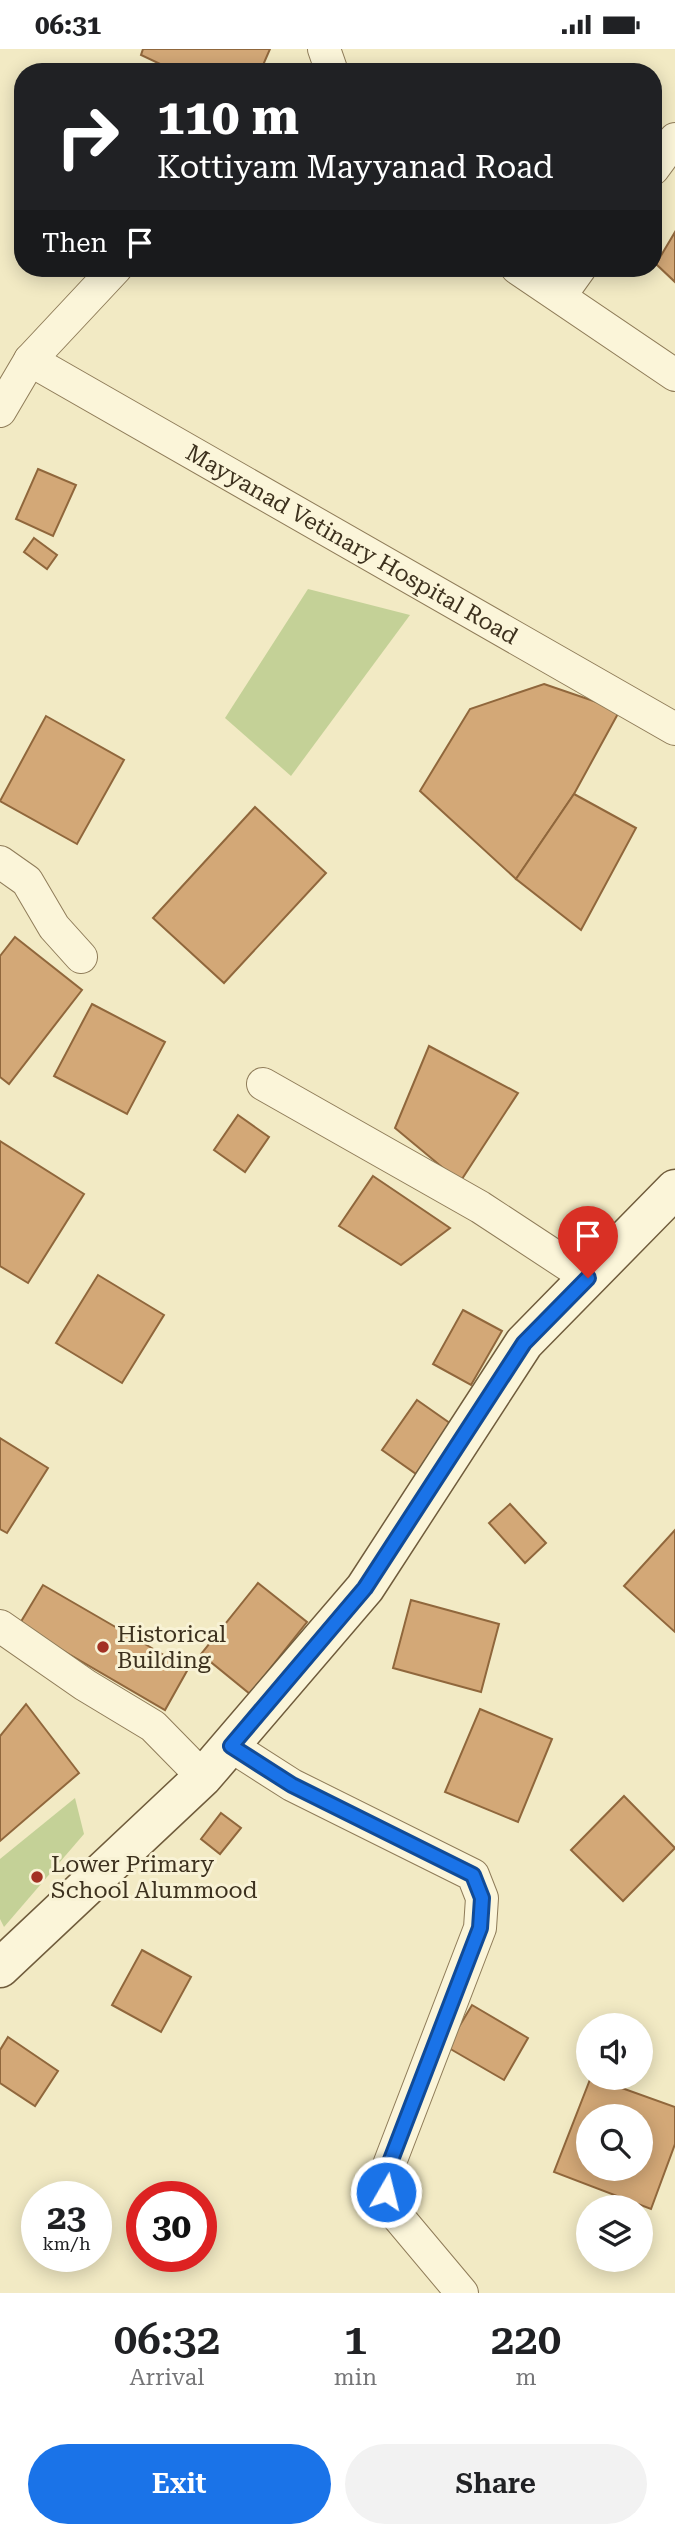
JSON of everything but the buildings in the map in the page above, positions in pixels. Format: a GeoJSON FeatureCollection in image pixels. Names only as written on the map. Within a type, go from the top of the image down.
{"type":"FeatureCollection","features":[{"type":"Feature","properties":{"kind":"main road"},"geometry":{"type":"LineString","coordinates":[[0,1968],[203,1777],[231,1746],[365,1588],[524,1343],[675,1189]]}},
{"type":"Feature","properties":{"kind":"street"},"geometry":{"type":"LineString","coordinates":[[662,157],[675,139]]}},
{"type":"Feature","properties":{"kind":"street"},"geometry":{"type":"LineString","coordinates":[[0,411],[30,360],[108,277]]}},
{"type":"Feature","properties":{"kind":"street"},"geometry":{"type":"LineString","coordinates":[[531,277],[675,375]]}},
{"type":"Feature","properties":{"kind":"street"},"geometry":{"type":"LineString","coordinates":[[560,296],[574,277]]}},
{"type":"Feature","properties":{"kind":"street","name":"Mayyanad Vetinary Hospital Road"},"geometry":{"type":"LineString","coordinates":[[30,360],[675,729]]}},
{"type":"Feature","properties":{"kind":"street"},"geometry":{"type":"LineString","coordinates":[[0,862],[27,881],[54,927],[82,957]]}},
{"type":"Feature","properties":{"kind":"street"},"geometry":{"type":"LineString","coordinates":[[263,1083],[480,1206],[588,1278]]}},
{"type":"Feature","properties":{"kind":"street"},"geometry":{"type":"LineString","coordinates":[[0,1626],[86,1685],[153,1726],[203,1777]]}},
{"type":"Feature","properties":{"kind":"street"},"geometry":{"type":"LineString","coordinates":[[231,1746],[292,1785],[473,1875],[482,1898],[480,1928],[384,2178],[389,2206],[462,2293]]}},
{"type":"Feature","properties":{"kind":"green space"},"geometry":{"type":"Polygon","coordinates":[[[308,589],[410,615],[291,776],[225,718],[308,589]]]}},
{"type":"Feature","properties":{"kind":"green space"},"geometry":{"type":"Polygon","coordinates":[[[75,1798],[84,1834],[4,1927],[0,1919],[0,1859],[75,1798]]]}},
{"type":"Feature","properties":{"kind":"place","name":"Historical Building"},"geometry":{"type":"Point","coordinates":[103,1647]}},
{"type":"Feature","properties":{"kind":"place","name":"Lower Primary School Alummood"},"geometry":{"type":"Point","coordinates":[37,1877]}},
{"type":"Feature","properties":{"kind":"route"},"geometry":{"type":"LineString","coordinates":[[386,2192],[384,2178],[480,1928],[482,1898],[473,1875],[292,1785],[231,1746],[365,1588],[524,1343],[588,1278]]}}]}
